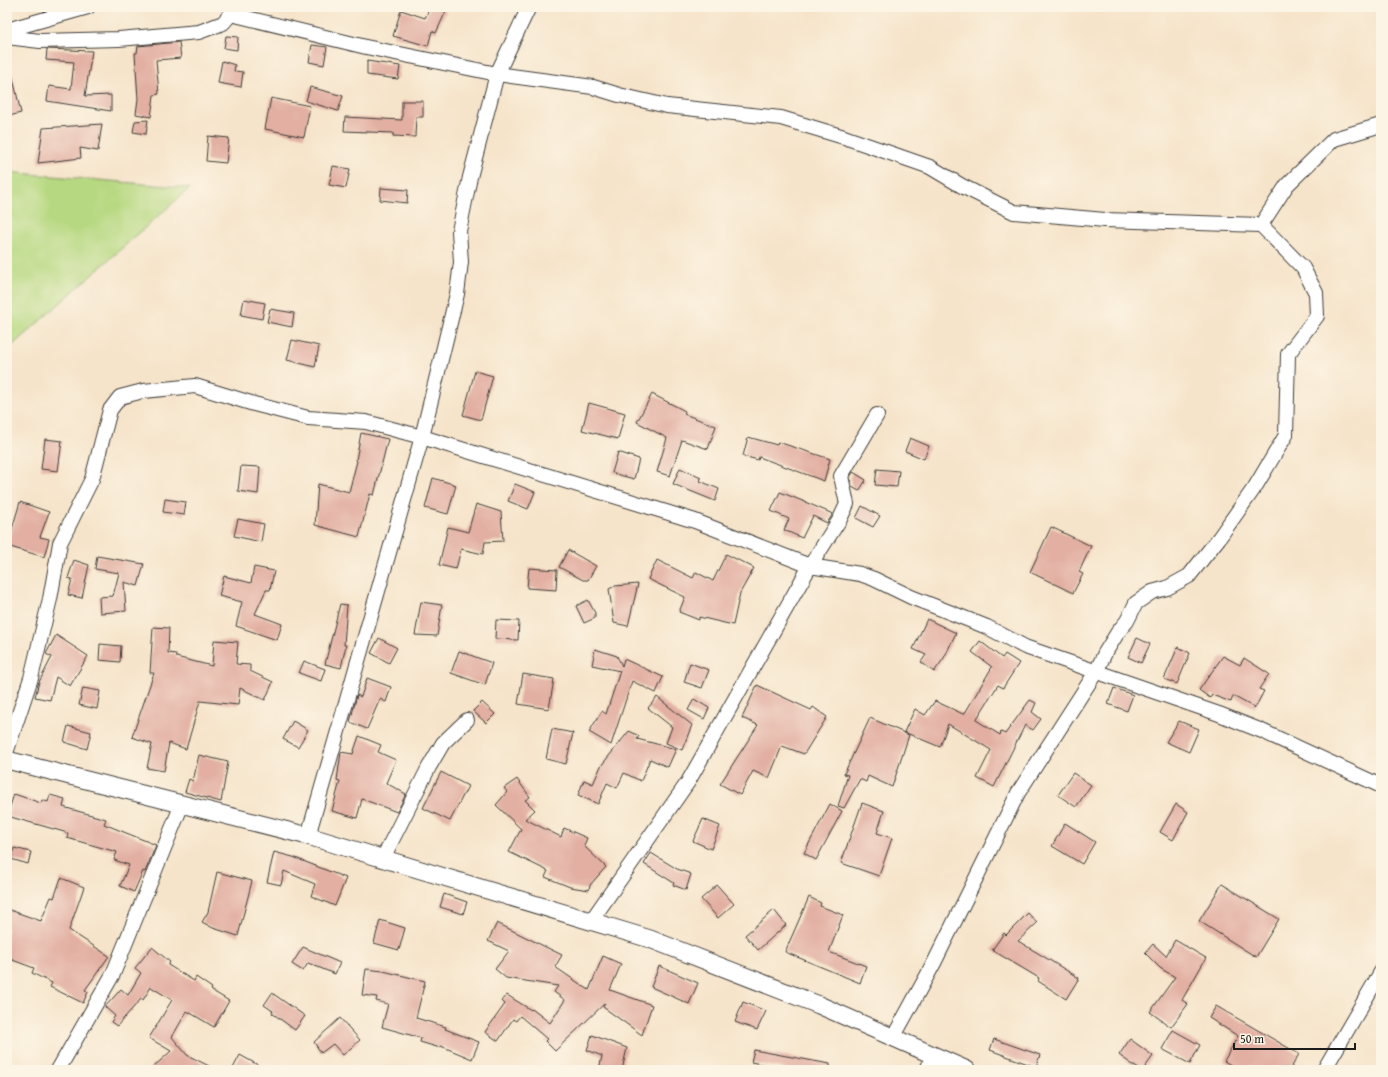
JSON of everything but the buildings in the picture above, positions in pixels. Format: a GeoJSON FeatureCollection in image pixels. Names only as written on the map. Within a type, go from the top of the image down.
{"type":"FeatureCollection","features":[{"type":"Feature","properties":{"kind":"street"},"geometry":{"type":"LineString","coordinates":[[7,30],[88,7]]}},
{"type":"Feature","properties":{"kind":"street"},"geometry":{"type":"LineString","coordinates":[[308,836],[422,437],[457,294],[461,262],[459,230],[462,211],[497,74],[529,7]]}},
{"type":"Feature","properties":{"kind":"street"},"geometry":{"type":"LineString","coordinates":[[7,38],[40,41],[118,39],[199,32],[223,23],[232,10],[366,47],[497,74],[594,87],[619,96],[667,106],[780,118],[844,137],[930,167],[962,186],[1014,212],[1105,220],[1261,226],[1303,268],[1316,293],[1317,316],[1288,354],[1286,435],[1255,487],[1219,538],[1188,576],[1167,588],[1152,592],[1136,603],[1127,621],[1105,653],[1096,672],[1018,793],[934,963],[893,1038]]}},
{"type":"Feature","properties":{"kind":"street"},"geometry":{"type":"LineString","coordinates":[[1261,226],[1287,185],[1334,139],[1381,125]]}},
{"type":"Feature","properties":{"kind":"street"},"geometry":{"type":"LineString","coordinates":[[7,750],[31,678],[50,599],[60,543],[92,479],[110,410],[120,397],[143,391],[195,386],[254,404],[308,418],[366,422],[422,437],[695,522],[810,566],[860,574],[874,579],[910,597],[987,627],[1025,647],[1172,697],[1241,723],[1381,786]]}},
{"type":"Feature","properties":{"kind":"street"},"geometry":{"type":"LineString","coordinates":[[591,921],[688,782],[810,566],[840,519],[847,504],[841,476],[877,415]]}},
{"type":"Feature","properties":{"kind":"street"},"geometry":{"type":"LineString","coordinates":[[383,858],[429,767],[444,743],[467,720]]}},
{"type":"Feature","properties":{"kind":"street"},"geometry":{"type":"LineString","coordinates":[[7,760],[308,836],[591,921],[665,945],[819,1004],[893,1038],[930,1062],[967,1070]]}},
{"type":"Feature","properties":{"kind":"street"},"geometry":{"type":"LineString","coordinates":[[58,1070],[113,974],[182,804]]}},
{"type":"Feature","properties":{"kind":"street"},"geometry":{"type":"LineString","coordinates":[[1324,1070],[1381,972]]}},
{"type":"Feature","properties":{"kind":"green space"},"geometry":{"type":"Polygon","coordinates":[[[7,172],[190,188],[7,350],[7,172]]]}}]}
